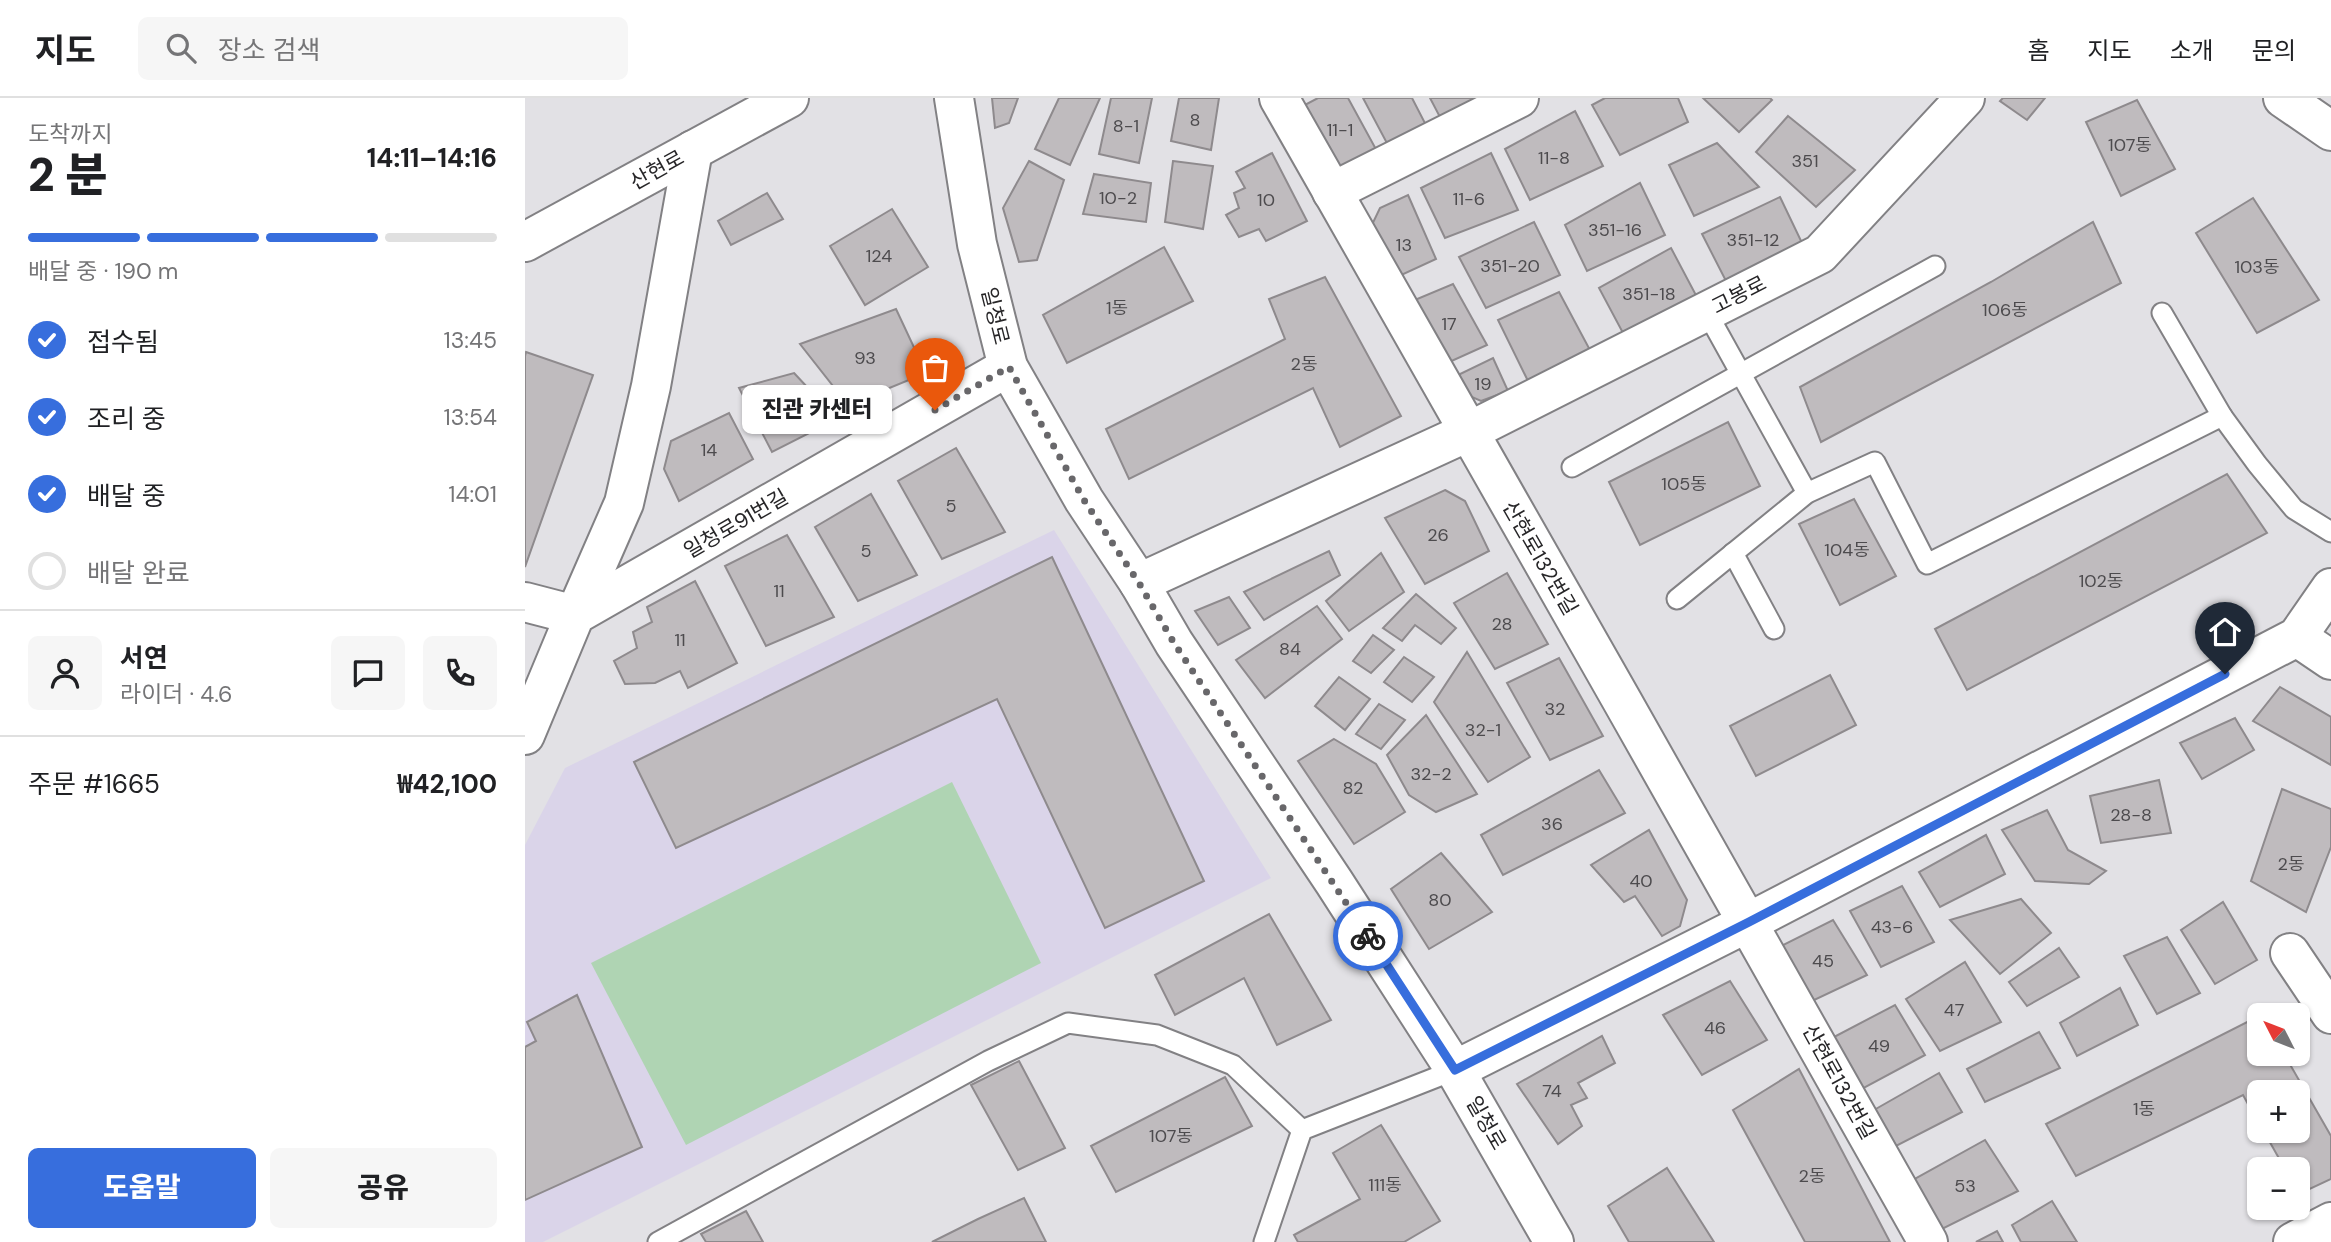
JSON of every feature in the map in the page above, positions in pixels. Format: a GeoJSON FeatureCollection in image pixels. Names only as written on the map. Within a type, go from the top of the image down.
{"type":"FeatureCollection","features":[{"type":"Feature","properties":{"kind":"street","name":"산현로"},"geometry":{"type":"LineString","coordinates":[[525,242],[789,98]]}},
{"type":"Feature","properties":{"kind":"street","name":"일청로"},"geometry":{"type":"LineString","coordinates":[[954,98],[977,244],[1009,367],[1084,500],[1139,583],[1174,643],[1455,1070],[1555,1242]]}},
{"type":"Feature","properties":{"kind":"street","name":"산현로132번길"},"geometry":{"type":"LineString","coordinates":[[1279,98],[1749,922],[1928,1242]]}},
{"type":"Feature","properties":{"kind":"street"},"geometry":{"type":"LineString","coordinates":[[1332,192],[1519,98]]}},
{"type":"Feature","properties":{"kind":"street","name":"고봉로"},"geometry":{"type":"LineString","coordinates":[[1468,432],[1820,254],[1965,98]]}},
{"type":"Feature","properties":{"kind":"street"},"geometry":{"type":"LineString","coordinates":[[2283,98],[2331,131]]}},
{"type":"Feature","properties":{"kind":"street"},"geometry":{"type":"LineString","coordinates":[[525,735],[624,503],[651,386],[693,150]]}},
{"type":"Feature","properties":{"kind":"street","name":"일청로91번길"},"geometry":{"type":"LineString","coordinates":[[575,615],[1009,367]]}},
{"type":"Feature","properties":{"kind":"street"},"geometry":{"type":"LineString","coordinates":[[1139,583],[1468,432]]}},
{"type":"Feature","properties":{"kind":"street"},"geometry":{"type":"LineString","coordinates":[[1455,1070],[1749,922],[2297,637],[2331,588]]}},
{"type":"Feature","properties":{"kind":"street"},"geometry":{"type":"LineString","coordinates":[[525,602],[575,615]]}},
{"type":"Feature","properties":{"kind":"street"},"geometry":{"type":"LineString","coordinates":[[2297,637],[2331,660]]}},
{"type":"Feature","properties":{"kind":"street"},"geometry":{"type":"LineString","coordinates":[[2290,953],[2331,1014]]}},
{"type":"Feature","properties":{"kind":"lane"},"geometry":{"type":"LineString","coordinates":[[1572,467],[1935,266]]}},
{"type":"Feature","properties":{"kind":"lane"},"geometry":{"type":"LineString","coordinates":[[1706,312],[1807,493]]}},
{"type":"Feature","properties":{"kind":"lane"},"geometry":{"type":"LineString","coordinates":[[2162,313],[2222,416],[2257,464],[2294,509],[2331,532]]}},
{"type":"Feature","properties":{"kind":"lane"},"geometry":{"type":"LineString","coordinates":[[1677,599],[1807,493],[1875,462],[1927,564],[2222,416]]}},
{"type":"Feature","properties":{"kind":"lane"},"geometry":{"type":"LineString","coordinates":[[1733,553],[1774,629]]}},
{"type":"Feature","properties":{"kind":"lane"},"geometry":{"type":"LineString","coordinates":[[658,1242],[988,1061],[1068,1023],[1157,1035],[1233,1066],[1302,1130]]}},
{"type":"Feature","properties":{"kind":"lane"},"geometry":{"type":"LineString","coordinates":[[1264,1242],[1302,1130],[1455,1070]]}},
{"type":"Feature","properties":{"kind":"shaded area"},"geometry":{"type":"Polygon","coordinates":[[[1054,530],[1271,878],[543,1242],[525,1242],[525,845],[565,768],[1054,530]]]}},
{"type":"Feature","properties":{"kind":"green space"},"geometry":{"type":"Polygon","coordinates":[[[952,782],[1041,963],[686,1145],[591,963],[952,782]]]}},
{"type":"Feature","properties":{"kind":"building"},"geometry":{"type":"Polygon","coordinates":[[[992,98],[1018,98],[1009,123],[995,128],[992,98]]]}},
{"type":"Feature","properties":{"kind":"building"},"geometry":{"type":"Polygon","coordinates":[[[1059,98],[1100,98],[1070,165],[1035,149],[1059,98]]]}},
{"type":"Feature","properties":{"kind":"building"},"geometry":{"type":"Polygon","coordinates":[[[1111,98],[1152,98],[1139,163],[1099,154],[1111,98]]]}},
{"type":"Feature","properties":{"kind":"building"},"geometry":{"type":"Polygon","coordinates":[[[1179,98],[1219,98],[1211,150],[1171,141],[1179,98]]]}},
{"type":"Feature","properties":{"kind":"building"},"geometry":{"type":"Polygon","coordinates":[[[1318,98],[1348,98],[1378,153],[1337,171],[1301,107],[1318,98]]]}},
{"type":"Feature","properties":{"kind":"building"},"geometry":{"type":"Polygon","coordinates":[[[1363,98],[1412,98],[1428,129],[1389,147],[1363,98]]]}},
{"type":"Feature","properties":{"kind":"building"},"geometry":{"type":"Polygon","coordinates":[[[1430,98],[1487,98],[1441,119],[1430,98]]]}},
{"type":"Feature","properties":{"kind":"building"},"geometry":{"type":"Polygon","coordinates":[[[1605,98],[1678,98],[1688,122],[1620,155],[1592,105],[1605,98]]]}},
{"type":"Feature","properties":{"kind":"building"},"geometry":{"type":"Polygon","coordinates":[[[1703,98],[1770,98],[1772,100],[1739,132],[1703,98]]]}},
{"type":"Feature","properties":{"kind":"building"},"geometry":{"type":"Polygon","coordinates":[[[2003,98],[2045,98],[2027,120],[2000,101],[2003,98]]]}},
{"type":"Feature","properties":{"kind":"building"},"geometry":{"type":"Polygon","coordinates":[[[2137,100],[2175,169],[2121,196],[2086,122],[2137,100]]]}},
{"type":"Feature","properties":{"kind":"building"},"geometry":{"type":"Polygon","coordinates":[[[1575,111],[1603,166],[1530,200],[1505,149],[1575,111]]]}},
{"type":"Feature","properties":{"kind":"building"},"geometry":{"type":"Polygon","coordinates":[[[1788,116],[1855,170],[1816,207],[1756,152],[1788,116]]]}},
{"type":"Feature","properties":{"kind":"building"},"geometry":{"type":"Polygon","coordinates":[[[1717,143],[1759,187],[1694,216],[1669,165],[1717,143]]]}},
{"type":"Feature","properties":{"kind":"building"},"geometry":{"type":"Polygon","coordinates":[[[1272,153],[1307,221],[1266,241],[1259,229],[1239,237],[1226,215],[1239,208],[1234,193],[1245,188],[1236,172],[1272,153]]]}},
{"type":"Feature","properties":{"kind":"building"},"geometry":{"type":"Polygon","coordinates":[[[1491,153],[1518,210],[1445,238],[1421,188],[1491,153]]]}},
{"type":"Feature","properties":{"kind":"building"},"geometry":{"type":"Polygon","coordinates":[[[1029,161],[1064,180],[1037,260],[1019,262],[1003,208],[1029,161]]]}},
{"type":"Feature","properties":{"kind":"building"},"geometry":{"type":"Polygon","coordinates":[[[1173,161],[1213,166],[1203,229],[1165,222],[1173,161]]]}},
{"type":"Feature","properties":{"kind":"building"},"geometry":{"type":"Polygon","coordinates":[[[1094,174],[1151,183],[1146,222],[1083,214],[1094,174]]]}},
{"type":"Feature","properties":{"kind":"building"},"geometry":{"type":"Polygon","coordinates":[[[1640,183],[1665,235],[1587,271],[1565,225],[1640,183]]]}},
{"type":"Feature","properties":{"kind":"building"},"geometry":{"type":"Polygon","coordinates":[[[767,193],[783,219],[731,245],[718,221],[767,193]]]}},
{"type":"Feature","properties":{"kind":"building"},"geometry":{"type":"Polygon","coordinates":[[[1408,195],[1436,259],[1397,277],[1369,231],[1380,208],[1408,195]]]}},
{"type":"Feature","properties":{"kind":"building"},"geometry":{"type":"Polygon","coordinates":[[[1780,197],[1803,245],[1726,281],[1702,234],[1780,197]]]}},
{"type":"Feature","properties":{"kind":"building"},"geometry":{"type":"Polygon","coordinates":[[[2253,198],[2319,300],[2257,333],[2196,233],[2253,198]]]}},
{"type":"Feature","properties":{"kind":"building"},"geometry":{"type":"Polygon","coordinates":[[[892,209],[928,267],[865,305],[830,246],[892,209]]]}},
{"type":"Feature","properties":{"kind":"building"},"geometry":{"type":"Polygon","coordinates":[[[1534,222],[1560,275],[1486,308],[1459,257],[1534,222]]]}},
{"type":"Feature","properties":{"kind":"building"},"geometry":{"type":"Polygon","coordinates":[[[2093,222],[2121,283],[1821,442],[1800,387],[1991,282],[2093,222]]]}},
{"type":"Feature","properties":{"kind":"building"},"geometry":{"type":"Polygon","coordinates":[[[1164,247],[1193,301],[1067,363],[1043,315],[1164,247]]]}},
{"type":"Feature","properties":{"kind":"building"},"geometry":{"type":"Polygon","coordinates":[[[1671,248],[1698,299],[1623,333],[1599,288],[1671,248]]]}},
{"type":"Feature","properties":{"kind":"building"},"geometry":{"type":"Polygon","coordinates":[[[1325,277],[1401,416],[1340,447],[1313,388],[1129,479],[1106,429],[1285,339],[1269,299],[1325,277]]]}},
{"type":"Feature","properties":{"kind":"building"},"geometry":{"type":"Polygon","coordinates":[[[1453,284],[1487,345],[1445,364],[1410,302],[1453,284]]]}},
{"type":"Feature","properties":{"kind":"building"},"geometry":{"type":"Polygon","coordinates":[[[1559,292],[1591,352],[1528,381],[1498,320],[1559,292]]]}},
{"type":"Feature","properties":{"kind":"building"},"geometry":{"type":"Polygon","coordinates":[[[896,309],[926,373],[848,405],[800,344],[896,309]]]}},
{"type":"Feature","properties":{"kind":"building"},"geometry":{"type":"Polygon","coordinates":[[[526,352],[593,375],[525,567],[525,356],[526,352]]]}},
{"type":"Feature","properties":{"kind":"building"},"geometry":{"type":"Polygon","coordinates":[[[1493,358],[1508,391],[1481,401],[1465,394],[1456,376],[1493,358]]]}},
{"type":"Feature","properties":{"kind":"building"},"geometry":{"type":"Polygon","coordinates":[[[794,373],[837,419],[772,452],[739,388],[794,373]]]}},
{"type":"Feature","properties":{"kind":"building"},"geometry":{"type":"Polygon","coordinates":[[[729,413],[753,459],[679,501],[664,469],[671,441],[729,413]]]}},
{"type":"Feature","properties":{"kind":"building"},"geometry":{"type":"Polygon","coordinates":[[[1728,422],[1760,486],[1640,545],[1609,482],[1728,422]]]}},
{"type":"Feature","properties":{"kind":"building"},"geometry":{"type":"Polygon","coordinates":[[[956,448],[1005,532],[942,559],[898,481],[956,448]]]}},
{"type":"Feature","properties":{"kind":"building"},"geometry":{"type":"Polygon","coordinates":[[[2227,474],[2267,533],[1967,690],[1935,629],[2227,474]]]}},
{"type":"Feature","properties":{"kind":"building"},"geometry":{"type":"Polygon","coordinates":[[[1445,490],[1465,501],[1489,551],[1425,584],[1385,518],[1445,490]]]}},
{"type":"Feature","properties":{"kind":"building"},"geometry":{"type":"Polygon","coordinates":[[[871,494],[917,575],[858,601],[815,527],[871,494]]]}},
{"type":"Feature","properties":{"kind":"building"},"geometry":{"type":"Polygon","coordinates":[[[1854,499],[1896,576],[1840,605],[1799,524],[1854,499]]]}},
{"type":"Feature","properties":{"kind":"building"},"geometry":{"type":"Polygon","coordinates":[[[787,535],[834,617],[766,646],[725,566],[787,535]]]}},
{"type":"Feature","properties":{"kind":"building"},"geometry":{"type":"Polygon","coordinates":[[[1329,551],[1340,575],[1264,620],[1244,592],[1329,551]]]}},
{"type":"Feature","properties":{"kind":"building"},"geometry":{"type":"Polygon","coordinates":[[[1381,553],[1404,592],[1349,631],[1326,601],[1381,553]]]}},
{"type":"Feature","properties":{"kind":"building"},"geometry":{"type":"Polygon","coordinates":[[[1052,557],[1204,881],[1105,928],[997,699],[676,848],[634,762],[1052,557]]]}},
{"type":"Feature","properties":{"kind":"building"},"geometry":{"type":"Polygon","coordinates":[[[1507,573],[1548,644],[1495,669],[1454,603],[1507,573]]]}},
{"type":"Feature","properties":{"kind":"building"},"geometry":{"type":"Polygon","coordinates":[[[695,581],[737,663],[688,688],[680,671],[655,683],[625,684],[614,661],[637,648],[633,632],[652,622],[647,607],[695,581]]]}},
{"type":"Feature","properties":{"kind":"building"},"geometry":{"type":"Polygon","coordinates":[[[1416,594],[1456,628],[1441,644],[1415,625],[1402,641],[1383,628],[1416,594]]]}},
{"type":"Feature","properties":{"kind":"building"},"geometry":{"type":"Polygon","coordinates":[[[1229,597],[1250,628],[1218,645],[1195,611],[1229,597]]]}},
{"type":"Feature","properties":{"kind":"building"},"geometry":{"type":"Polygon","coordinates":[[[1317,606],[1342,639],[1265,698],[1236,660],[1317,606]]]}},
{"type":"Feature","properties":{"kind":"building"},"geometry":{"type":"Polygon","coordinates":[[[1373,635],[1394,650],[1371,673],[1353,661],[1373,635]]]}},
{"type":"Feature","properties":{"kind":"building"},"geometry":{"type":"Polygon","coordinates":[[[1467,652],[1530,757],[1488,782],[1434,702],[1467,652]]]}},
{"type":"Feature","properties":{"kind":"building"},"geometry":{"type":"Polygon","coordinates":[[[1404,657],[1434,677],[1412,702],[1384,682],[1404,657]]]}},
{"type":"Feature","properties":{"kind":"building"},"geometry":{"type":"Polygon","coordinates":[[[1559,658],[1603,736],[1550,760],[1507,683],[1559,658]]]}},
{"type":"Feature","properties":{"kind":"building"},"geometry":{"type":"Polygon","coordinates":[[[1830,675],[1856,725],[1756,776],[1730,726],[1830,675]]]}},
{"type":"Feature","properties":{"kind":"building"},"geometry":{"type":"Polygon","coordinates":[[[1339,677],[1370,699],[1345,730],[1315,706],[1339,677]]]}},
{"type":"Feature","properties":{"kind":"building"},"geometry":{"type":"Polygon","coordinates":[[[2280,687],[2331,717],[2331,765],[2253,721],[2280,687]]]}},
{"type":"Feature","properties":{"kind":"building"},"geometry":{"type":"Polygon","coordinates":[[[1379,704],[1405,720],[1381,749],[1356,734],[1379,704]]]}},
{"type":"Feature","properties":{"kind":"building"},"geometry":{"type":"Polygon","coordinates":[[[1426,715],[1477,794],[1436,812],[1409,795],[1387,755],[1426,715]]]}},
{"type":"Feature","properties":{"kind":"building"},"geometry":{"type":"Polygon","coordinates":[[[2235,718],[2254,750],[2202,779],[2180,743],[2235,718]]]}},
{"type":"Feature","properties":{"kind":"building"},"geometry":{"type":"Polygon","coordinates":[[[1334,739],[1376,764],[1405,812],[1354,844],[1298,761],[1334,739]]]}},
{"type":"Feature","properties":{"kind":"building"},"geometry":{"type":"Polygon","coordinates":[[[1599,770],[1625,813],[1503,875],[1481,835],[1599,770]]]}},
{"type":"Feature","properties":{"kind":"building"},"geometry":{"type":"Polygon","coordinates":[[[2159,780],[2171,833],[2101,843],[2090,796],[2159,780]]]}},
{"type":"Feature","properties":{"kind":"building"},"geometry":{"type":"Polygon","coordinates":[[[2282,789],[2331,809],[2331,847],[2306,912],[2251,881],[2282,789]]]}},
{"type":"Feature","properties":{"kind":"building"},"geometry":{"type":"Polygon","coordinates":[[[2047,810],[2068,850],[2106,871],[2089,884],[2035,881],[2002,830],[2047,810]]]}},
{"type":"Feature","properties":{"kind":"building"},"geometry":{"type":"Polygon","coordinates":[[[1649,830],[1687,900],[1680,926],[1662,936],[1635,896],[1624,902],[1591,865],[1649,830]]]}},
{"type":"Feature","properties":{"kind":"building"},"geometry":{"type":"Polygon","coordinates":[[[1986,835],[2005,874],[1940,907],[1919,872],[1986,835]]]}},
{"type":"Feature","properties":{"kind":"building"},"geometry":{"type":"Polygon","coordinates":[[[1441,853],[1492,912],[1429,949],[1391,889],[1441,853]]]}},
{"type":"Feature","properties":{"kind":"building"},"geometry":{"type":"Polygon","coordinates":[[[1902,886],[1934,942],[1881,967],[1850,911],[1902,886]]]}},
{"type":"Feature","properties":{"kind":"building"},"geometry":{"type":"Polygon","coordinates":[[[2021,899],[2051,933],[2000,974],[1950,920],[2021,899]]]}},
{"type":"Feature","properties":{"kind":"building"},"geometry":{"type":"Polygon","coordinates":[[[2223,902],[2257,960],[2215,984],[2181,930],[2223,902]]]}},
{"type":"Feature","properties":{"kind":"building"},"geometry":{"type":"Polygon","coordinates":[[[1269,914],[1331,1020],[1277,1045],[1244,978],[1175,1015],[1155,975],[1269,914]]]}},
{"type":"Feature","properties":{"kind":"building"},"geometry":{"type":"Polygon","coordinates":[[[1833,920],[1867,975],[1810,1002],[1779,947],[1833,920]]]}},
{"type":"Feature","properties":{"kind":"building"},"geometry":{"type":"Polygon","coordinates":[[[2167,937],[2200,993],[2157,1014],[2124,956],[2167,937]]]}},
{"type":"Feature","properties":{"kind":"building"},"geometry":{"type":"Polygon","coordinates":[[[2059,948],[2079,977],[2027,1006],[2009,982],[2059,948]]]}},
{"type":"Feature","properties":{"kind":"building"},"geometry":{"type":"Polygon","coordinates":[[[1965,962],[2001,1022],[1940,1051],[1906,999],[1965,962]]]}},
{"type":"Feature","properties":{"kind":"building"},"geometry":{"type":"Polygon","coordinates":[[[1730,981],[1767,1040],[1702,1075],[1663,1015],[1730,981]]]}},
{"type":"Feature","properties":{"kind":"building"},"geometry":{"type":"Polygon","coordinates":[[[2120,988],[2138,1025],[2077,1056],[2060,1023],[2120,988]]]}},
{"type":"Feature","properties":{"kind":"building"},"geometry":{"type":"Polygon","coordinates":[[[577,995],[642,1147],[525,1200],[525,1047],[536,1041],[527,1022],[577,995]]]}},
{"type":"Feature","properties":{"kind":"building"},"geometry":{"type":"Polygon","coordinates":[[[1895,1005],[1925,1055],[1860,1090],[1834,1037],[1895,1005]]]}},
{"type":"Feature","properties":{"kind":"building"},"geometry":{"type":"Polygon","coordinates":[[[2247,1022],[2247,1066],[2291,1066],[2299,1080],[2247,1080],[2247,1102],[2243,1095],[2076,1176],[2046,1124],[2247,1022]]]}},
{"type":"Feature","properties":{"kind":"building"},"geometry":{"type":"Polygon","coordinates":[[[2039,1032],[2060,1068],[1985,1102],[1967,1069],[2039,1032]]]}},
{"type":"Feature","properties":{"kind":"building"},"geometry":{"type":"Polygon","coordinates":[[[1602,1036],[1615,1063],[1578,1083],[1587,1098],[1571,1105],[1582,1126],[1558,1144],[1517,1084],[1602,1036]]]}},
{"type":"Feature","properties":{"kind":"building"},"geometry":{"type":"Polygon","coordinates":[[[1019,1061],[1065,1148],[1018,1170],[971,1085],[1019,1061]]]}},
{"type":"Feature","properties":{"kind":"building"},"geometry":{"type":"Polygon","coordinates":[[[1799,1069],[1890,1242],[1805,1242],[1733,1110],[1799,1069]]]}},
{"type":"Feature","properties":{"kind":"building"},"geometry":{"type":"Polygon","coordinates":[[[1939,1073],[1962,1112],[1896,1146],[1874,1110],[1939,1073]]]}},
{"type":"Feature","properties":{"kind":"building"},"geometry":{"type":"Polygon","coordinates":[[[1225,1077],[1252,1126],[1116,1192],[1091,1146],[1225,1077]]]}},
{"type":"Feature","properties":{"kind":"building"},"geometry":{"type":"Polygon","coordinates":[[[2310,1099],[2331,1136],[2331,1179],[2310,1189],[2310,1157],[2278,1157],[2270,1143],[2310,1143],[2310,1099]]]}},
{"type":"Feature","properties":{"kind":"building"},"geometry":{"type":"Polygon","coordinates":[[[1381,1125],[1440,1221],[1404,1242],[1298,1242],[1294,1235],[1360,1199],[1333,1153],[1381,1125]]]}},
{"type":"Feature","properties":{"kind":"building"},"geometry":{"type":"Polygon","coordinates":[[[1985,1140],[2018,1191],[1942,1229],[1913,1180],[1985,1140]]]}},
{"type":"Feature","properties":{"kind":"building"},"geometry":{"type":"Polygon","coordinates":[[[1667,1168],[1714,1242],[1629,1242],[1608,1206],[1667,1168]]]}},
{"type":"Feature","properties":{"kind":"building"},"geometry":{"type":"Polygon","coordinates":[[[1024,1198],[1046,1242],[932,1242],[978,1219],[1024,1198]]]}},
{"type":"Feature","properties":{"kind":"building"},"geometry":{"type":"Polygon","coordinates":[[[2052,1201],[2077,1242],[2021,1242],[2012,1225],[2052,1201]]]}},
{"type":"Feature","properties":{"kind":"building"},"geometry":{"type":"Polygon","coordinates":[[[746,1211],[763,1242],[706,1242],[701,1234],[746,1211]]]}},
{"type":"Feature","properties":{"kind":"building"},"geometry":{"type":"Polygon","coordinates":[[[1997,1231],[2003,1242],[1976,1242],[1997,1231]]]}},
{"type":"Feature","properties":{"kind":"way so far"},"geometry":{"type":"LineString","coordinates":[[935,410],[1009,367],[1084,500],[1139,583],[1174,643],[1368,936]]}},
{"type":"Feature","properties":{"kind":"place","name":"진관 카센터"},"geometry":{"type":"Point","coordinates":[935,410]}},
{"type":"Feature","properties":{"kind":"route"},"geometry":{"type":"LineString","coordinates":[[1368,936],[1455,1070],[1749,922],[2225,674]]}}]}
